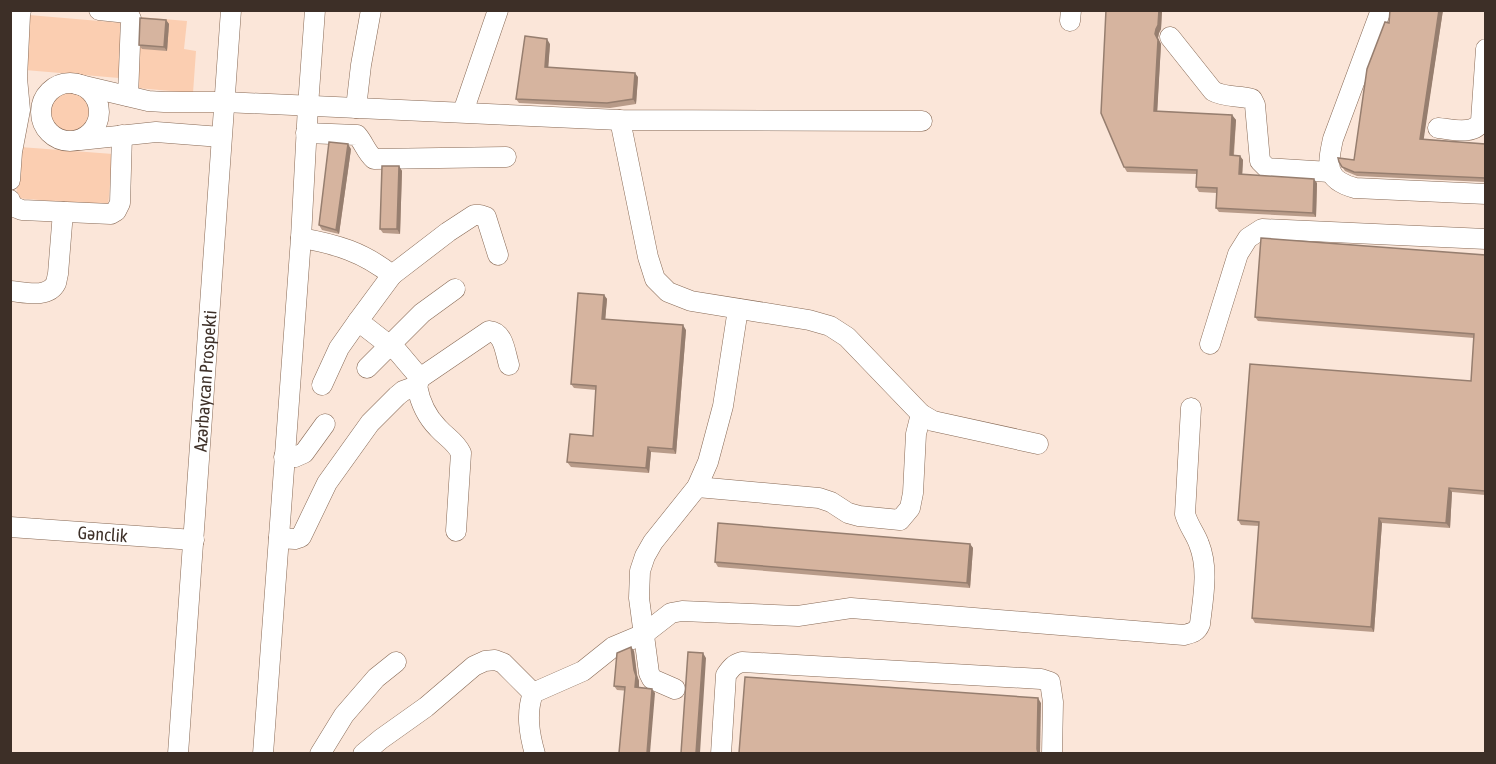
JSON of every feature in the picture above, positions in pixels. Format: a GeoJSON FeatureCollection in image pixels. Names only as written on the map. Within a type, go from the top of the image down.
{"type":"FeatureCollection","features":[{"type":"Feature","properties":{"kind":"street"},"geometry":{"type":"LineString","coordinates":[[10,180],[21,10]]}},
{"type":"Feature","properties":{"kind":"street"},"geometry":{"type":"LineString","coordinates":[[99,10],[128,13],[131,19],[128,96]]}},
{"type":"Feature","properties":{"kind":"street","name":"Azərbaycan Prospekti"},"geometry":{"type":"LineString","coordinates":[[178,753],[231,10]]}},
{"type":"Feature","properties":{"kind":"street"},"geometry":{"type":"LineString","coordinates":[[263,753],[315,10]]}},
{"type":"Feature","properties":{"kind":"street"},"geometry":{"type":"LineString","coordinates":[[356,108],[371,10]]}},
{"type":"Feature","properties":{"kind":"street"},"geometry":{"type":"LineString","coordinates":[[463,112],[498,10]]}},
{"type":"Feature","properties":{"kind":"street"},"geometry":{"type":"LineString","coordinates":[[1381,10],[1333,139],[1329,156],[1330,172],[1336,180],[1355,188],[1485,194]]}},
{"type":"Feature","properties":{"kind":"street"},"geometry":{"type":"LineString","coordinates":[[1170,37],[1213,91],[1220,95],[1252,99],[1255,105],[1262,164],[1267,168],[1330,172]]}},
{"type":"Feature","properties":{"kind":"street"},"geometry":{"type":"LineString","coordinates":[[1438,128],[1472,130],[1479,126],[1485,49]]}},
{"type":"Feature","properties":{"kind":"street"},"geometry":{"type":"LineString","coordinates":[[15,109],[49,88],[69,84],[164,102],[224,102],[620,120],[922,121]]}},
{"type":"Feature","properties":{"kind":"street"},"geometry":{"type":"LineString","coordinates":[[15,109],[64,139],[87,136],[96,126],[98,106],[88,89],[69,84],[56,87],[46,96],[41,108],[42,121],[50,133],[64,139],[156,132],[221,137]]}},
{"type":"Feature","properties":{"kind":"street"},"geometry":{"type":"LineString","coordinates":[[620,120],[648,257],[656,279],[668,292],[692,301],[809,320],[830,326],[847,337],[921,414],[933,421],[1038,444]]}},
{"type":"Feature","properties":{"kind":"street"},"geometry":{"type":"LineString","coordinates":[[306,133],[357,135],[374,159],[506,157]]}},
{"type":"Feature","properties":{"kind":"street"},"geometry":{"type":"LineString","coordinates":[[10,200],[15,207],[22,210],[111,214],[117,211],[120,203],[122,135]]}},
{"type":"Feature","properties":{"kind":"street"},"geometry":{"type":"LineString","coordinates":[[10,291],[41,293],[50,290],[56,284],[63,212]]}},
{"type":"Feature","properties":{"kind":"street"},"geometry":{"type":"LineString","coordinates":[[322,385],[339,348],[392,275],[448,232],[474,215],[486,217],[498,255]]}},
{"type":"Feature","properties":{"kind":"street"},"geometry":{"type":"LineString","coordinates":[[1210,344],[1238,254],[1248,238],[1262,229],[1485,239]]}},
{"type":"Feature","properties":{"kind":"street"},"geometry":{"type":"LineString","coordinates":[[300,238],[341,246],[382,267],[392,275]]}},
{"type":"Feature","properties":{"kind":"street"},"geometry":{"type":"LineString","coordinates":[[367,368],[422,313],[455,289]]}},
{"type":"Feature","properties":{"kind":"street"},"geometry":{"type":"LineString","coordinates":[[675,689],[652,679],[649,673],[638,587],[640,571],[653,543],[697,487],[708,462],[723,406],[738,309]]}},
{"type":"Feature","properties":{"kind":"street"},"geometry":{"type":"LineString","coordinates":[[358,321],[398,351],[419,382],[420,400],[423,407],[437,427],[456,444],[461,453],[456,531]]}},
{"type":"Feature","properties":{"kind":"street"},"geometry":{"type":"LineString","coordinates":[[279,538],[301,537],[327,483],[370,423],[403,391],[489,331],[495,331],[501,336],[509,365]]}},
{"type":"Feature","properties":{"kind":"street"},"geometry":{"type":"LineString","coordinates":[[535,753],[531,741],[528,714],[533,693],[583,671],[613,647],[644,634],[672,613],[682,611],[798,615],[850,608],[1191,634],[1198,630],[1200,624],[1205,576],[1200,544],[1188,526],[1185,514],[1191,408]]}},
{"type":"Feature","properties":{"kind":"street"},"geometry":{"type":"LineString","coordinates":[[697,487],[819,498],[831,501],[848,513],[900,520],[910,508],[913,493],[916,434],[921,414]]}},
{"type":"Feature","properties":{"kind":"street"},"geometry":{"type":"LineString","coordinates":[[284,457],[295,457],[304,453],[325,424]]}},
{"type":"Feature","properties":{"kind":"street","name":"Gənclik"},"geometry":{"type":"LineString","coordinates":[[10,527],[194,540]]}},
{"type":"Feature","properties":{"kind":"street"},"geometry":{"type":"LineString","coordinates":[[363,753],[484,660],[503,663],[533,693]]}},
{"type":"Feature","properties":{"kind":"street"},"geometry":{"type":"LineString","coordinates":[[320,753],[344,715],[376,678],[396,662]]}},
{"type":"Feature","properties":{"kind":"street"},"geometry":{"type":"LineString","coordinates":[[721,753],[726,675],[736,663],[742,662],[1041,678],[1050,682],[1053,702],[1052,753]]}},
{"type":"Feature","properties":{"kind":"shaded area"},"geometry":{"type":"Polygon","coordinates":[[[29,15],[123,23],[119,78],[25,70],[29,15]]]}},
{"type":"Feature","properties":{"kind":"shaded area"},"geometry":{"type":"Polygon","coordinates":[[[139,17],[187,21],[184,49],[196,51],[193,93],[137,88],[139,17]]]}},
{"type":"Feature","properties":{"kind":"shaded area"},"geometry":{"type":"Polygon","coordinates":[[[70,92],[78,93],[84,98],[89,104],[89,120],[84,126],[78,131],[70,132],[62,131],[56,126],[51,120],[50,112],[51,104],[56,98],[62,93],[70,92]]]}},
{"type":"Feature","properties":{"kind":"shaded area"},"geometry":{"type":"Polygon","coordinates":[[[20,147],[113,154],[108,206],[16,198],[20,147]]]}},
{"type":"Feature","properties":{"kind":"building"},"geometry":{"type":"Polygon","coordinates":[[[1106,10],[1159,10],[1155,34],[1158,40],[1154,111],[1232,115],[1230,155],[1240,156],[1239,174],[1314,179],[1313,213],[1216,208],[1217,188],[1196,187],[1197,170],[1124,167],[1101,113],[1106,10]]]}},
{"type":"Feature","properties":{"kind":"building"},"geometry":{"type":"Polygon","coordinates":[[[1390,10],[1439,10],[1420,139],[1485,144],[1485,178],[1354,172],[1342,167],[1339,162],[1338,158],[1354,160],[1367,69],[1385,22],[1389,23],[1390,10]]]}},
{"type":"Feature","properties":{"kind":"building"},"geometry":{"type":"Polygon","coordinates":[[[140,18],[166,20],[164,47],[139,45],[140,18]]]}},
{"type":"Feature","properties":{"kind":"building"},"geometry":{"type":"Polygon","coordinates":[[[525,36],[547,39],[545,67],[635,73],[633,99],[607,103],[516,99],[525,36]]]}},
{"type":"Feature","properties":{"kind":"building"},"geometry":{"type":"Polygon","coordinates":[[[329,142],[348,144],[336,230],[319,225],[329,142]]]}},
{"type":"Feature","properties":{"kind":"building"},"geometry":{"type":"Polygon","coordinates":[[[382,166],[399,166],[397,229],[380,229],[382,166]]]}},
{"type":"Feature","properties":{"kind":"building"},"geometry":{"type":"Polygon","coordinates":[[[1261,238],[1485,255],[1485,491],[1449,488],[1446,523],[1379,518],[1371,627],[1252,618],[1259,522],[1238,520],[1250,364],[1471,381],[1474,334],[1255,317],[1261,238]]]}},
{"type":"Feature","properties":{"kind":"building"},"geometry":{"type":"Polygon","coordinates":[[[578,293],[604,295],[602,319],[683,325],[673,449],[648,447],[646,468],[567,462],[570,434],[593,436],[596,386],[571,384],[578,293]]]}},
{"type":"Feature","properties":{"kind":"building"},"geometry":{"type":"Polygon","coordinates":[[[718,523],[970,544],[967,583],[715,562],[718,523]]]}},
{"type":"Feature","properties":{"kind":"building"},"geometry":{"type":"Polygon","coordinates":[[[631,647],[636,676],[635,687],[652,689],[647,753],[619,753],[625,687],[614,686],[617,653],[631,647]]]}},
{"type":"Feature","properties":{"kind":"building"},"geometry":{"type":"Polygon","coordinates":[[[688,652],[703,653],[696,753],[681,753],[688,652]]]}},
{"type":"Feature","properties":{"kind":"building"},"geometry":{"type":"Polygon","coordinates":[[[745,677],[1038,698],[1038,753],[739,753],[745,677]]]}}]}
